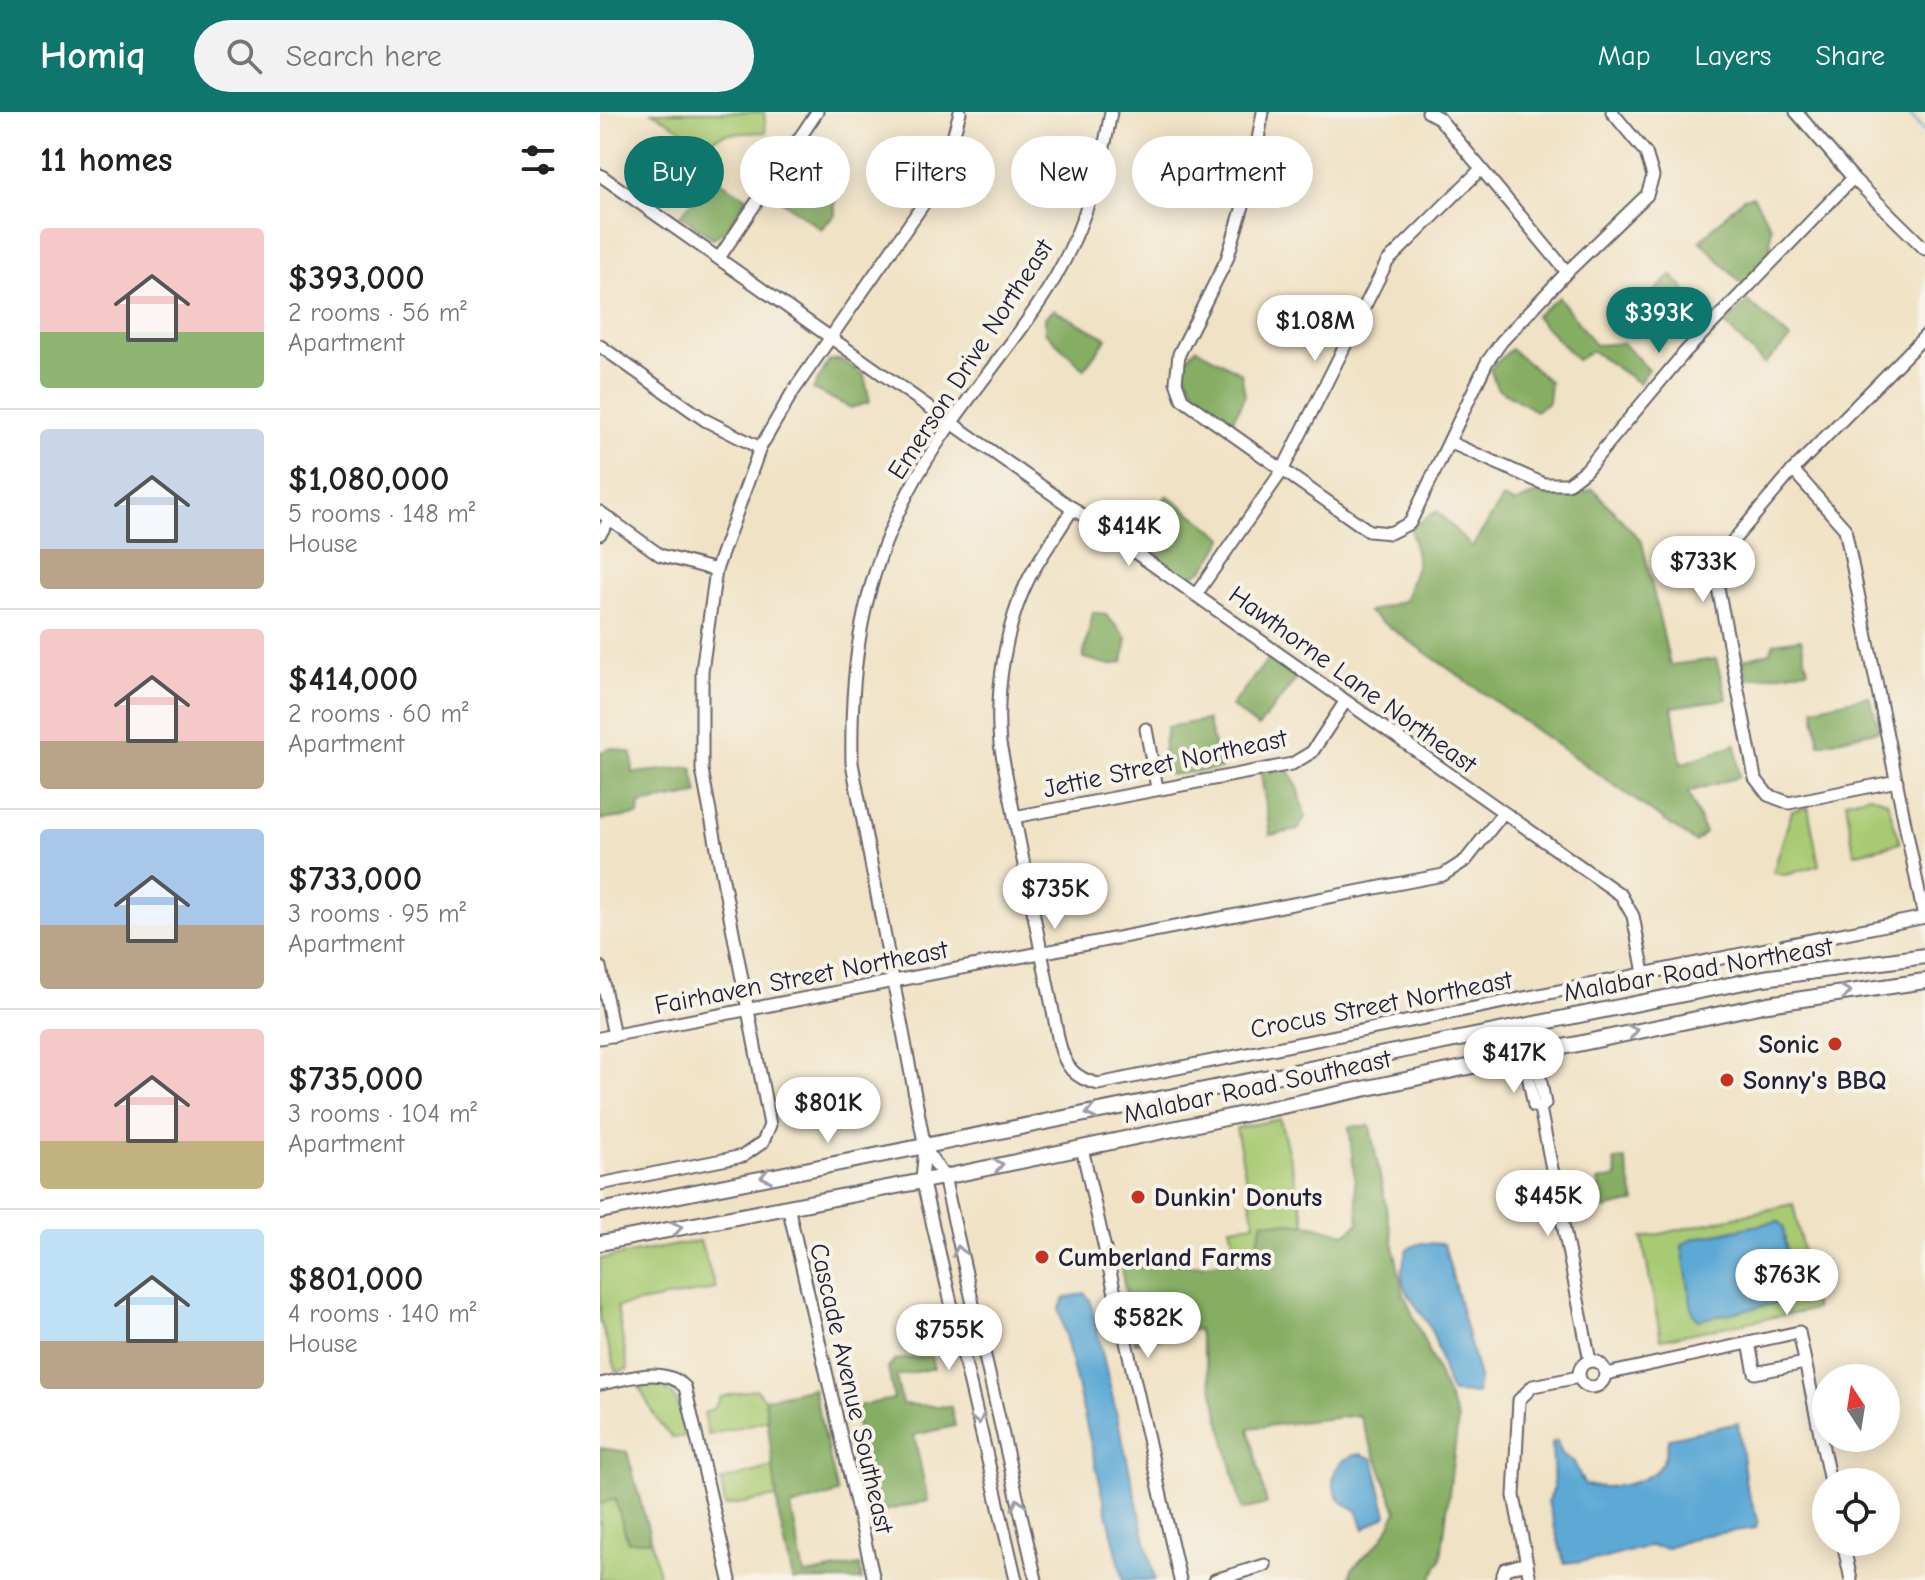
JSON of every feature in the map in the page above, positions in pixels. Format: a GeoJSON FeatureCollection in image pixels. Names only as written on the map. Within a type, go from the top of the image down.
{"type":"FeatureCollection","features":[{"type":"Feature","properties":{"kind":"main road","name":"Malabar Road Northeast"},"geometry":{"type":"LineString","coordinates":[[600,1211],[1764,978],[1925,956]]}},
{"type":"Feature","properties":{"kind":"main road","name":"Malabar Road Southeast"},"geometry":{"type":"LineString","coordinates":[[600,1243],[944,1177],[1768,1004],[1925,981]]}},
{"type":"Feature","properties":{"kind":"main road"},"geometry":{"type":"LineString","coordinates":[[1341,1062],[1347,1091]]}},
{"type":"Feature","properties":{"kind":"street"},"geometry":{"type":"LineString","coordinates":[[719,258],[817,112]]}},
{"type":"Feature","properties":{"kind":"street"},"geometry":{"type":"LineString","coordinates":[[600,1184],[743,1156],[763,1142],[770,1125],[702,770],[702,671],[716,570],[760,448],[830,338],[929,196],[951,144],[960,112]]}},
{"type":"Feature","properties":{"kind":"street","name":"Emerson Drive Northeast"},"geometry":{"type":"LineString","coordinates":[[925,1148],[852,763],[850,702],[866,598],[883,547],[909,492],[951,423],[1055,278],[1080,227],[1101,169],[1111,112]]}},
{"type":"Feature","properties":{"kind":"street"},"geometry":{"type":"LineString","coordinates":[[1263,112],[1250,183],[1227,259],[1179,354],[1176,382],[1182,399],[1282,471],[1369,531],[1390,533],[1410,523],[1487,362],[1502,341],[1567,272],[1647,195],[1653,176],[1646,153],[1612,112]]}},
{"type":"Feature","properties":{"kind":"street"},"geometry":{"type":"LineString","coordinates":[[1428,112],[1439,118],[1567,272]]}},
{"type":"Feature","properties":{"kind":"street"},"geometry":{"type":"LineString","coordinates":[[1796,112],[1853,178],[1925,249]]}},
{"type":"Feature","properties":{"kind":"street"},"geometry":{"type":"LineString","coordinates":[[1197,593],[1282,471],[1387,262],[1480,170]]}},
{"type":"Feature","properties":{"kind":"street","name":"Hawthorne Lane Northeast"},"geometry":{"type":"LineString","coordinates":[[600,175],[1197,593],[1345,702],[1621,895],[1633,916],[1644,973]]}},
{"type":"Feature","properties":{"kind":"street"},"geometry":{"type":"LineString","coordinates":[[1449,442],[1544,484],[1568,484],[1586,470],[1685,352],[1853,178]]}},
{"type":"Feature","properties":{"kind":"street"},"geometry":{"type":"LineString","coordinates":[[1897,781],[1789,803],[1768,795],[1755,778],[1715,572],[1721,555],[1793,470],[1925,336]]}},
{"type":"Feature","properties":{"kind":"street"},"geometry":{"type":"LineString","coordinates":[[600,346],[705,420],[760,448]]}},
{"type":"Feature","properties":{"kind":"street"},"geometry":{"type":"LineString","coordinates":[[1793,470],[1845,529],[1925,917]]}},
{"type":"Feature","properties":{"kind":"street"},"geometry":{"type":"LineString","coordinates":[[1041,952],[999,733],[998,700],[1009,636],[1029,579],[1073,508]]}},
{"type":"Feature","properties":{"kind":"street"},"geometry":{"type":"LineString","coordinates":[[600,534],[605,516],[660,555],[716,570]]}},
{"type":"Feature","properties":{"kind":"street","name":"Jettie Street Northeast"},"geometry":{"type":"LineString","coordinates":[[1014,817],[1292,764],[1312,752],[1345,702]]}},
{"type":"Feature","properties":{"kind":"street"},"geometry":{"type":"LineString","coordinates":[[1146,729],[1157,788]]}},
{"type":"Feature","properties":{"kind":"street","name":"Fairhaven Street Northeast"},"geometry":{"type":"LineString","coordinates":[[600,1038],[1443,875],[1466,860],[1503,813]]}},
{"type":"Feature","properties":{"kind":"street","name":"Crocus Street Northeast"},"geometry":{"type":"LineString","coordinates":[[1041,952],[1062,1056],[1068,1068],[1081,1079],[1098,1084],[1925,917]]}},
{"type":"Feature","properties":{"kind":"street"},"geometry":{"type":"LineString","coordinates":[[600,967],[614,1036]]}},
{"type":"Feature","properties":{"kind":"street"},"geometry":{"type":"LineString","coordinates":[[1524,1025],[1533,1069],[1539,1072],[1545,1104],[1540,1108],[1590,1361]]}},
{"type":"Feature","properties":{"kind":"street"},"geometry":{"type":"LineString","coordinates":[[925,1148],[944,1177],[963,1273],[1036,1580]]}},
{"type":"Feature","properties":{"kind":"street"},"geometry":{"type":"LineString","coordinates":[[925,1148],[922,1179],[1016,1580]]}},
{"type":"Feature","properties":{"kind":"street"},"geometry":{"type":"LineString","coordinates":[[1082,1148],[1180,1580]]}},
{"type":"Feature","properties":{"kind":"street","name":"Cascade Avenue Southeast"},"geometry":{"type":"LineString","coordinates":[[788,1206],[874,1580]]}},
{"type":"Feature","properties":{"kind":"street"},"geometry":{"type":"LineString","coordinates":[[1606,1374],[1799,1332],[1827,1468]]}},
{"type":"Feature","properties":{"kind":"street"},"geometry":{"type":"LineString","coordinates":[[1749,1343],[1755,1373],[1805,1363]]}},
{"type":"Feature","properties":{"kind":"street"},"geometry":{"type":"LineString","coordinates":[[1579,1377],[1585,1385],[1593,1388],[1601,1385],[1606,1374],[1603,1366],[1590,1361]]}},
{"type":"Feature","properties":{"kind":"street"},"geometry":{"type":"LineString","coordinates":[[1579,1377],[1582,1366],[1590,1361]]}},
{"type":"Feature","properties":{"kind":"street"},"geometry":{"type":"LineString","coordinates":[[600,1384],[652,1375],[674,1376],[685,1387],[730,1580]]}},
{"type":"Feature","properties":{"kind":"street"},"geometry":{"type":"LineString","coordinates":[[1530,1580],[1514,1496],[1519,1400],[1533,1386],[1579,1377]]}},
{"type":"Feature","properties":{"kind":"street"},"geometry":{"type":"LineString","coordinates":[[1846,1556],[1851,1580]]}},
{"type":"Feature","properties":{"kind":"street"},"geometry":{"type":"LineString","coordinates":[[1501,1580],[1505,1569],[1527,1563]]}},
{"type":"Feature","properties":{"kind":"street"},"geometry":{"type":"LineString","coordinates":[[1215,1580],[1265,1565]]}},
{"type":"Feature","properties":{"kind":"green space"},"geometry":{"type":"Polygon","coordinates":[[[652,112],[764,112],[766,132],[692,136],[652,112]]]}},
{"type":"Feature","properties":{"kind":"green space"},"geometry":{"type":"Polygon","coordinates":[[[724,184],[740,193],[740,208],[728,229],[713,238],[680,215],[686,208],[724,208],[724,184]]]}},
{"type":"Feature","properties":{"kind":"green space"},"geometry":{"type":"Polygon","coordinates":[[[1753,196],[1771,227],[1770,257],[1743,285],[1700,241],[1743,198],[1753,196]]]}},
{"type":"Feature","properties":{"kind":"green space"},"geometry":{"type":"Polygon","coordinates":[[[792,208],[835,208],[835,215],[821,229],[792,208]]]}},
{"type":"Feature","properties":{"kind":"green space"},"geometry":{"type":"Polygon","coordinates":[[[1672,275],[1708,316],[1689,337],[1649,296],[1672,275]]]}},
{"type":"Feature","properties":{"kind":"green space"},"geometry":{"type":"Polygon","coordinates":[[[1559,297],[1595,345],[1623,343],[1648,369],[1639,383],[1592,351],[1577,360],[1535,316],[1559,297]]]}},
{"type":"Feature","properties":{"kind":"green space"},"geometry":{"type":"Polygon","coordinates":[[[1748,301],[1791,339],[1764,364],[1725,324],[1748,301]]]}},
{"type":"Feature","properties":{"kind":"green space"},"geometry":{"type":"Polygon","coordinates":[[[1054,310],[1107,338],[1084,369],[1045,332],[1045,317],[1054,310]]]}},
{"type":"Feature","properties":{"kind":"green space"},"geometry":{"type":"Polygon","coordinates":[[[1196,348],[1241,373],[1245,395],[1232,422],[1201,397],[1190,382],[1183,363],[1196,348]]]}},
{"type":"Feature","properties":{"kind":"green space"},"geometry":{"type":"Polygon","coordinates":[[[1511,349],[1550,382],[1548,403],[1536,411],[1497,388],[1490,369],[1511,349]]]}},
{"type":"Feature","properties":{"kind":"green space"},"geometry":{"type":"Polygon","coordinates":[[[840,359],[864,375],[870,402],[851,408],[813,389],[829,361],[840,359]]]}},
{"type":"Feature","properties":{"kind":"green space"},"geometry":{"type":"Polygon","coordinates":[[[1593,489],[1642,542],[1670,665],[1716,659],[1727,699],[1672,707],[1681,764],[1736,744],[1739,777],[1688,792],[1705,833],[1695,842],[1368,612],[1405,600],[1417,563],[1411,528],[1437,511],[1472,547],[1503,498],[1514,503],[1538,493],[1576,496],[1593,489]]]}},
{"type":"Feature","properties":{"kind":"green space"},"geometry":{"type":"Polygon","coordinates":[[[1167,495],[1224,538],[1208,564],[1191,576],[1183,576],[1137,541],[1148,518],[1167,495]]]}},
{"type":"Feature","properties":{"kind":"green space"},"geometry":{"type":"Polygon","coordinates":[[[1093,612],[1106,615],[1127,638],[1123,662],[1110,665],[1083,658],[1093,612]]]}},
{"type":"Feature","properties":{"kind":"green space"},"geometry":{"type":"Polygon","coordinates":[[[1801,639],[1808,670],[1747,679],[1742,660],[1770,652],[1774,643],[1801,639]]]}},
{"type":"Feature","properties":{"kind":"green space"},"geometry":{"type":"Polygon","coordinates":[[[1269,658],[1297,678],[1258,727],[1231,706],[1269,658]]]}},
{"type":"Feature","properties":{"kind":"green space"},"geometry":{"type":"Polygon","coordinates":[[[1869,696],[1880,730],[1819,744],[1814,708],[1869,696]]]}},
{"type":"Feature","properties":{"kind":"green space"},"geometry":{"type":"Polygon","coordinates":[[[1207,720],[1221,769],[1170,775],[1162,759],[1167,727],[1207,720]]]}},
{"type":"Feature","properties":{"kind":"green space"},"geometry":{"type":"Polygon","coordinates":[[[612,748],[632,753],[633,773],[692,767],[698,794],[640,804],[639,815],[600,820],[600,752],[612,748]]]}},
{"type":"Feature","properties":{"kind":"green space"},"geometry":{"type":"Polygon","coordinates":[[[1288,768],[1299,790],[1305,817],[1298,830],[1270,835],[1261,774],[1288,768]]]}},
{"type":"Feature","properties":{"kind":"green space"},"geometry":{"type":"Polygon","coordinates":[[[1870,795],[1887,801],[1900,843],[1854,854],[1846,801],[1870,795]]]}},
{"type":"Feature","properties":{"kind":"green space"},"geometry":{"type":"Polygon","coordinates":[[[1808,807],[1819,865],[1786,875],[1773,873],[1792,811],[1808,807]]]}},
{"type":"Feature","properties":{"kind":"green space"},"geometry":{"type":"Polygon","coordinates":[[[1280,1119],[1306,1225],[1263,1222],[1256,1248],[1237,1258],[1230,1227],[1255,1224],[1236,1128],[1280,1119]]]}},
{"type":"Feature","properties":{"kind":"green space"},"geometry":{"type":"Polygon","coordinates":[[[1349,1126],[1370,1126],[1403,1292],[1458,1420],[1441,1559],[1431,1580],[1349,1580],[1352,1569],[1383,1538],[1397,1511],[1359,1415],[1249,1428],[1267,1504],[1242,1510],[1198,1329],[1135,1343],[1121,1269],[1149,1255],[1191,1265],[1210,1265],[1229,1260],[1256,1248],[1263,1221],[1313,1225],[1346,1234],[1359,1222],[1349,1126]]]}},
{"type":"Feature","properties":{"kind":"green space"},"geometry":{"type":"Polygon","coordinates":[[[1625,1159],[1635,1202],[1604,1209],[1598,1181],[1617,1177],[1614,1161],[1625,1159]]]}},
{"type":"Feature","properties":{"kind":"green space"},"geometry":{"type":"Polygon","coordinates":[[[1793,1204],[1815,1309],[1661,1339],[1642,1238],[1793,1204]],[[1778,1221],[1692,1239],[1682,1245],[1693,1314],[1699,1320],[1793,1295],[1783,1227],[1778,1221]]]}},
{"type":"Feature","properties":{"kind":"green space"},"geometry":{"type":"Polygon","coordinates":[[[700,1241],[716,1289],[617,1307],[628,1369],[617,1372],[600,1321],[600,1259],[700,1241]]]}},
{"type":"Feature","properties":{"kind":"green space"},"geometry":{"type":"Polygon","coordinates":[[[931,1356],[934,1368],[896,1376],[902,1404],[951,1407],[955,1426],[914,1435],[928,1501],[879,1512],[852,1407],[894,1399],[888,1368],[895,1360],[931,1356]]]}},
{"type":"Feature","properties":{"kind":"green space"},"geometry":{"type":"Polygon","coordinates":[[[656,1385],[670,1392],[674,1398],[686,1436],[673,1438],[658,1422],[639,1387],[656,1385]]]}},
{"type":"Feature","properties":{"kind":"green space"},"geometry":{"type":"Polygon","coordinates":[[[813,1388],[838,1493],[791,1507],[804,1575],[860,1565],[862,1580],[793,1580],[779,1517],[765,1399],[813,1388]]]}},
{"type":"Feature","properties":{"kind":"green space"},"geometry":{"type":"Polygon","coordinates":[[[756,1389],[765,1399],[768,1420],[708,1435],[704,1413],[713,1409],[721,1397],[756,1389]]]}},
{"type":"Feature","properties":{"kind":"green space"},"geometry":{"type":"Polygon","coordinates":[[[600,1448],[627,1452],[651,1540],[628,1542],[615,1499],[600,1504],[600,1448]]]}},
{"type":"Feature","properties":{"kind":"green space"},"geometry":{"type":"Polygon","coordinates":[[[775,1466],[777,1497],[725,1506],[721,1481],[775,1466]]]}},
{"type":"Feature","properties":{"kind":"green space"},"geometry":{"type":"Polygon","coordinates":[[[615,1498],[628,1542],[651,1540],[660,1580],[600,1580],[600,1504],[615,1498]]]}},
{"type":"Feature","properties":{"kind":"water"},"geometry":{"type":"Polygon","coordinates":[[[1778,1221],[1783,1227],[1791,1300],[1699,1320],[1693,1314],[1682,1245],[1692,1239],[1778,1221]]]}},
{"type":"Feature","properties":{"kind":"water"},"geometry":{"type":"Polygon","coordinates":[[[1421,1243],[1444,1244],[1479,1378],[1477,1394],[1452,1393],[1434,1336],[1404,1284],[1402,1274],[1407,1249],[1421,1243]]]}},
{"type":"Feature","properties":{"kind":"water"},"geometry":{"type":"Polygon","coordinates":[[[1085,1293],[1090,1300],[1155,1580],[1123,1580],[1059,1309],[1065,1298],[1085,1293]]]}},
{"type":"Feature","properties":{"kind":"water"},"geometry":{"type":"Polygon","coordinates":[[[1738,1423],[1746,1486],[1758,1519],[1756,1528],[1699,1536],[1668,1548],[1649,1546],[1602,1559],[1564,1563],[1548,1502],[1554,1488],[1552,1443],[1557,1441],[1562,1454],[1574,1462],[1584,1484],[1615,1486],[1637,1481],[1656,1471],[1663,1461],[1669,1438],[1738,1423]]]}},
{"type":"Feature","properties":{"kind":"water"},"geometry":{"type":"Polygon","coordinates":[[[1361,1454],[1373,1459],[1387,1515],[1364,1529],[1357,1511],[1341,1501],[1334,1486],[1339,1464],[1361,1454]]]}},
{"type":"Feature","properties":{"kind":"waterway"},"geometry":{"type":"LineString","coordinates":[[1907,112],[1925,132]]}},
{"type":"Feature","properties":{"kind":"place","name":"Sonic"},"geometry":{"type":"Point","coordinates":[1835,1044]}},
{"type":"Feature","properties":{"kind":"place","name":"Sonny's BBQ"},"geometry":{"type":"Point","coordinates":[1727,1080]}},
{"type":"Feature","properties":{"kind":"place","name":"Dunkin' Donuts"},"geometry":{"type":"Point","coordinates":[1138,1197]}},
{"type":"Feature","properties":{"kind":"place","name":"Cumberland Farms"},"geometry":{"type":"Point","coordinates":[1042,1257]}}]}
